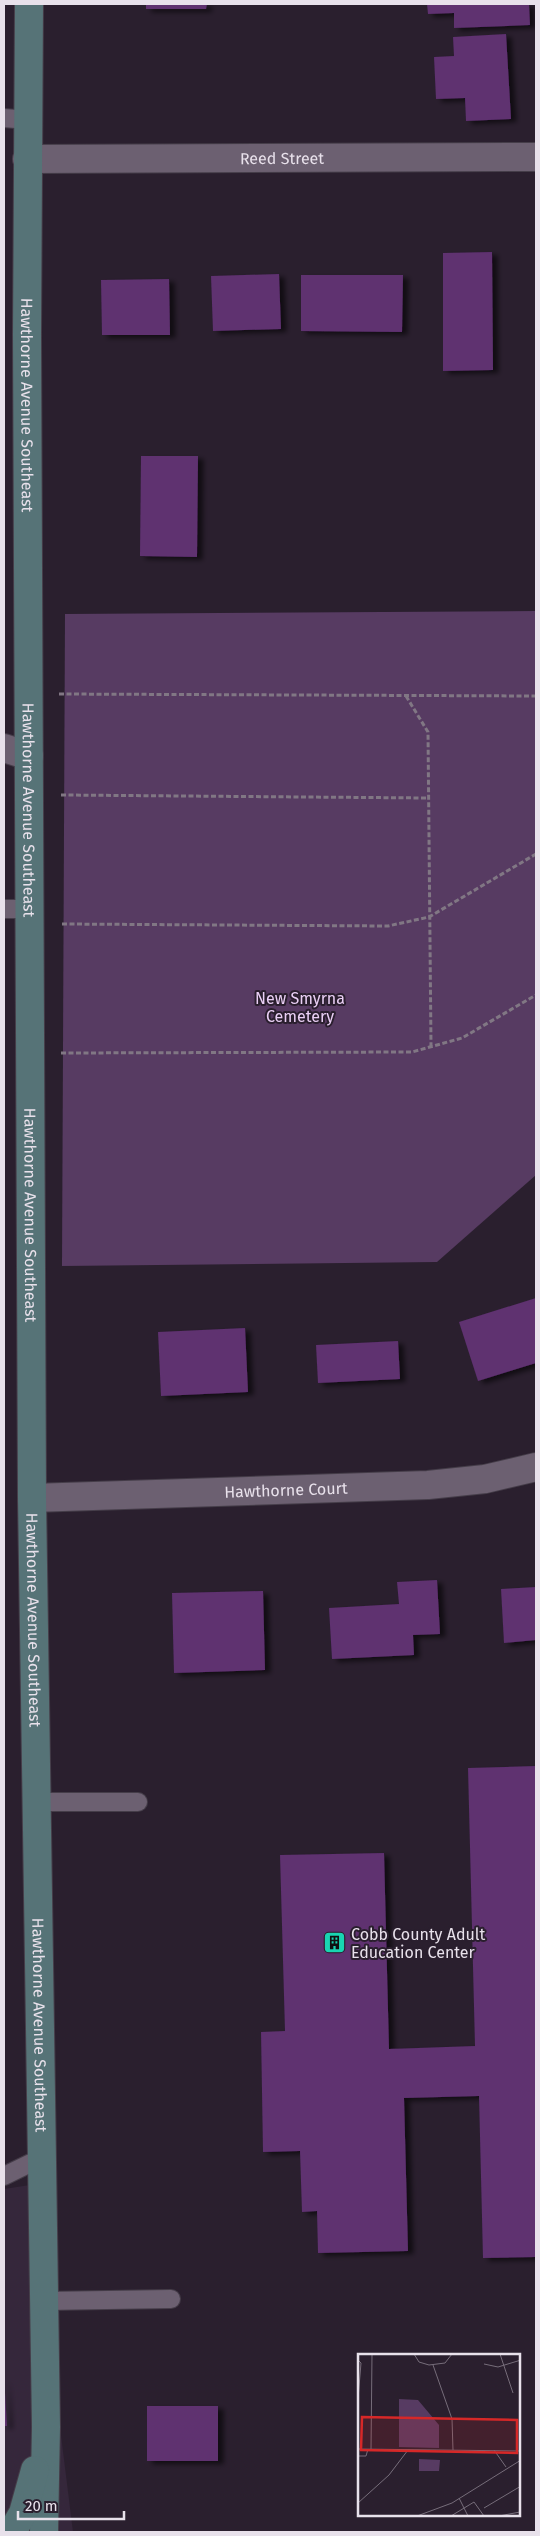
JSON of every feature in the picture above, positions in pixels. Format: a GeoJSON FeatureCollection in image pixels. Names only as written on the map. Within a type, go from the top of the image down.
{"type":"FeatureCollection","features":[{"type":"Feature","properties":{"kind":"street","name":"Hawthorne Avenue Southeast"},"geometry":{"type":"LineString","coordinates":[[29,4],[16,119],[27,159],[29,694],[16,752],[29,794],[21,914],[30,1053],[32,1498],[46,2427],[44,2532]]}},
{"type":"Feature","properties":{"kind":"street","name":"Reed Street"},"geometry":{"type":"LineString","coordinates":[[27,159],[536,157]]}},
{"type":"Feature","properties":{"kind":"street","name":"Hawthorne Court"},"geometry":{"type":"LineString","coordinates":[[32,1498],[428,1484],[484,1479],[536,1467]]}},
{"type":"Feature","properties":{"kind":"street","name":"Hawthorne Avenue Southeast"},"geometry":{"type":"LineString","coordinates":[[12,2532],[23,2513],[46,2427]]}},
{"type":"Feature","properties":{"kind":"lane"},"geometry":{"type":"LineString","coordinates":[[36,1802],[138,1802]]}},
{"type":"Feature","properties":{"kind":"lane"},"geometry":{"type":"LineString","coordinates":[[4,2176],[41,2158]]}},
{"type":"Feature","properties":{"kind":"lane"},"geometry":{"type":"LineString","coordinates":[[44,2301],[171,2299]]}},
{"type":"Feature","properties":{"kind":"path"},"geometry":{"type":"LineString","coordinates":[[29,694],[536,696]]}},
{"type":"Feature","properties":{"kind":"path"},"geometry":{"type":"LineString","coordinates":[[406,696],[428,732],[431,1046]]}},
{"type":"Feature","properties":{"kind":"path"},"geometry":{"type":"LineString","coordinates":[[29,794],[428,798]]}},
{"type":"Feature","properties":{"kind":"path"},"geometry":{"type":"LineString","coordinates":[[21,914],[388,926],[429,917],[536,854]]}},
{"type":"Feature","properties":{"kind":"path"},"geometry":{"type":"LineString","coordinates":[[30,1053],[412,1052],[462,1038],[536,995]]}},
{"type":"Feature","properties":{"kind":"shaded area"},"geometry":{"type":"Polygon","coordinates":[[[30,2185],[73,2532],[4,2532],[4,2189],[30,2185]]]}},
{"type":"Feature","properties":{"kind":"green space","name":"New Smyrna Cemetery"},"geometry":{"type":"Polygon","coordinates":[[[536,611],[536,1175],[437,1262],[62,1266],[65,614],[536,611]]]}},
{"type":"Feature","properties":{"kind":"building"},"geometry":{"type":"Polygon","coordinates":[[[146,4],[207,4],[206,9],[146,9],[146,4]]]}},
{"type":"Feature","properties":{"kind":"building"},"geometry":{"type":"Polygon","coordinates":[[[427,4],[529,4],[530,25],[454,28],[454,13],[428,14],[427,4]]]}},
{"type":"Feature","properties":{"kind":"building"},"geometry":{"type":"Polygon","coordinates":[[[506,34],[511,119],[466,121],[465,98],[436,99],[434,57],[454,56],[453,37],[506,34]]]}},
{"type":"Feature","properties":{"kind":"building"},"geometry":{"type":"Polygon","coordinates":[[[492,252],[493,370],[443,371],[443,253],[492,252]]]}},
{"type":"Feature","properties":{"kind":"building"},"geometry":{"type":"Polygon","coordinates":[[[279,274],[281,329],[213,331],[211,276],[279,274]]]}},
{"type":"Feature","properties":{"kind":"building"},"geometry":{"type":"Polygon","coordinates":[[[301,275],[403,275],[402,332],[301,331],[301,275]]]}},
{"type":"Feature","properties":{"kind":"building"},"geometry":{"type":"Polygon","coordinates":[[[169,279],[170,335],[102,335],[101,280],[169,279]]]}},
{"type":"Feature","properties":{"kind":"building"},"geometry":{"type":"Polygon","coordinates":[[[141,456],[198,456],[197,557],[140,556],[141,456]]]}},
{"type":"Feature","properties":{"kind":"building"},"geometry":{"type":"Polygon","coordinates":[[[536,1298],[536,1363],[478,1381],[459,1322],[536,1298]]]}},
{"type":"Feature","properties":{"kind":"building"},"geometry":{"type":"Polygon","coordinates":[[[245,1328],[248,1392],[161,1396],[158,1332],[245,1328]]]}},
{"type":"Feature","properties":{"kind":"building"},"geometry":{"type":"Polygon","coordinates":[[[398,1341],[400,1379],[318,1383],[316,1345],[398,1341]]]}},
{"type":"Feature","properties":{"kind":"building"},"geometry":{"type":"Polygon","coordinates":[[[437,1580],[440,1634],[413,1635],[414,1655],[332,1659],[329,1608],[399,1604],[397,1582],[437,1580]]]}},
{"type":"Feature","properties":{"kind":"building"},"geometry":{"type":"Polygon","coordinates":[[[536,1587],[536,1640],[504,1643],[501,1589],[536,1587]]]}},
{"type":"Feature","properties":{"kind":"building"},"geometry":{"type":"Polygon","coordinates":[[[263,1591],[265,1670],[174,1673],[172,1593],[263,1591]]]}},
{"type":"Feature","properties":{"kind":"building","name":"Cobb County Adult Education Center"},"geometry":{"type":"Polygon","coordinates":[[[536,1766],[536,2257],[483,2258],[479,2096],[404,2098],[408,2251],[318,2253],[317,2211],[302,2212],[300,2151],[263,2152],[261,2032],[285,2031],[280,1855],[384,1853],[389,2049],[475,2046],[468,1768],[536,1766]]]}},
{"type":"Feature","properties":{"kind":"building"},"geometry":{"type":"Polygon","coordinates":[[[4,2377],[7,2426],[4,2426],[4,2377]]]}},
{"type":"Feature","properties":{"kind":"building"},"geometry":{"type":"Polygon","coordinates":[[[147,2406],[218,2406],[218,2461],[147,2461],[147,2406]]]}},
{"type":"Feature","properties":{"kind":"place","name":"Cobb County Adult Education Center"},"geometry":{"type":"Point","coordinates":[335,1943]}}]}
